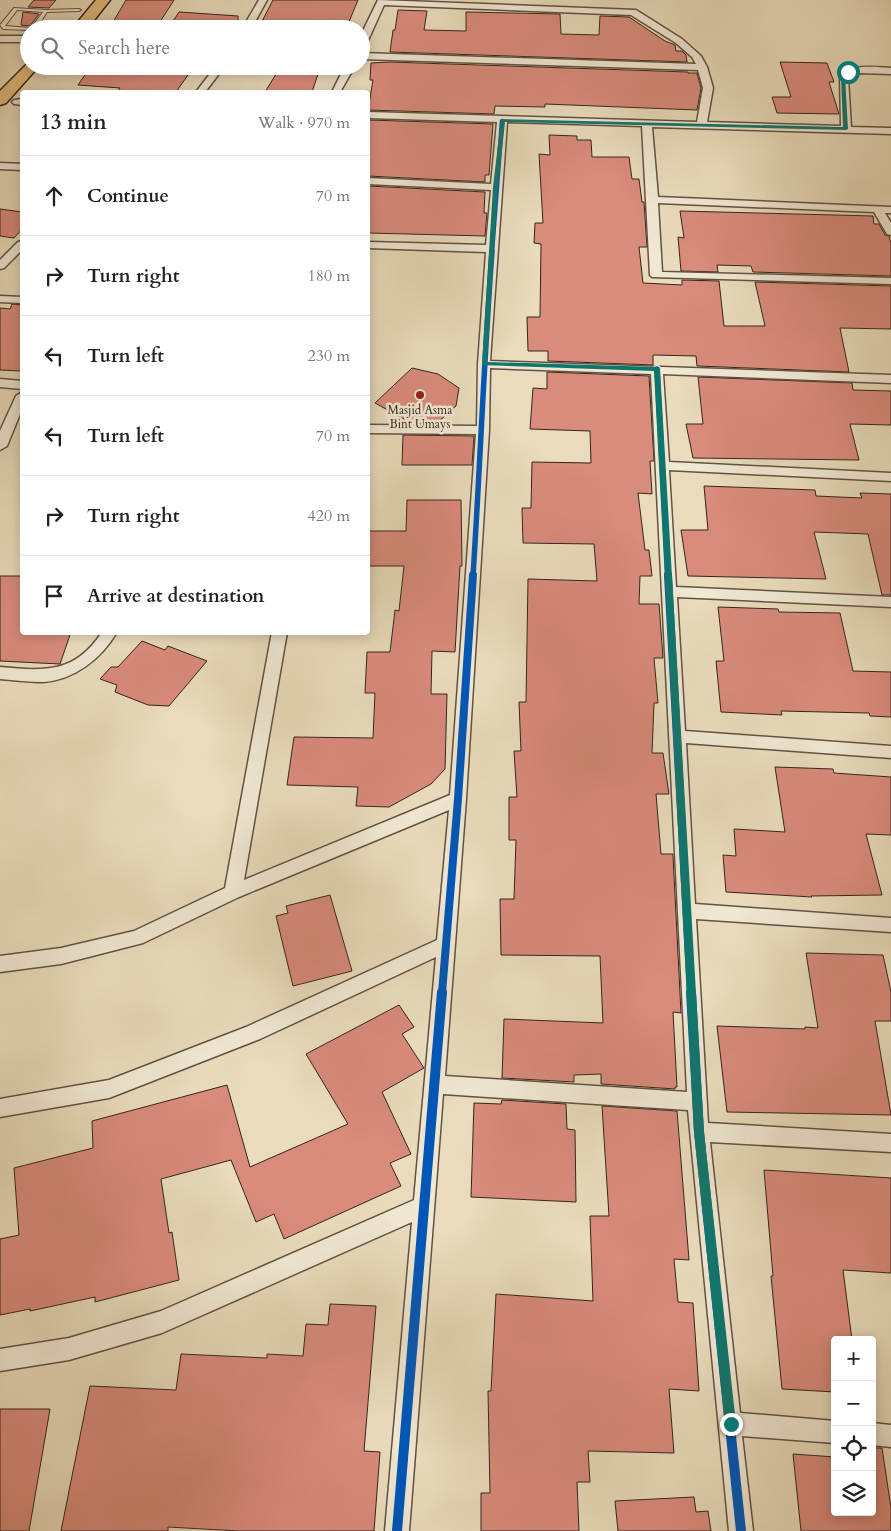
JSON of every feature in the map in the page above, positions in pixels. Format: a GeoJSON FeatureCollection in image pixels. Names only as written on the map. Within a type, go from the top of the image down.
{"type":"FeatureCollection","features":[{"type":"Feature","properties":{"kind":"main road"},"geometry":{"type":"LineString","coordinates":[[86,20],[103,0]]}},
{"type":"Feature","properties":{"kind":"main road"},"geometry":{"type":"LineString","coordinates":[[72,20],[83,5]]}},
{"type":"Feature","properties":{"kind":"main road"},"geometry":{"type":"LineString","coordinates":[[3,107],[26,75]]}},
{"type":"Feature","properties":{"kind":"main road"},"geometry":{"type":"LineString","coordinates":[[28,90],[40,75]]}},
{"type":"Feature","properties":{"kind":"main road"},"geometry":{"type":"LineString","coordinates":[[3,107],[20,99]]}},
{"type":"Feature","properties":{"kind":"street"},"geometry":{"type":"LineString","coordinates":[[251,20],[263,0]]}},
{"type":"Feature","properties":{"kind":"street"},"geometry":{"type":"LineString","coordinates":[[370,26],[382,1],[633,12],[679,41],[696,56],[702,67],[708,88],[701,126]]}},
{"type":"Feature","properties":{"kind":"street"},"geometry":{"type":"LineString","coordinates":[[0,39],[20,39]]}},
{"type":"Feature","properties":{"kind":"street"},"geometry":{"type":"LineString","coordinates":[[370,56],[702,67]]}},
{"type":"Feature","properties":{"kind":"street"},"geometry":{"type":"LineString","coordinates":[[846,129],[843,77],[848,72],[863,70],[891,71]]}},
{"type":"Feature","properties":{"kind":"street"},"geometry":{"type":"LineString","coordinates":[[202,90],[214,75]]}},
{"type":"Feature","properties":{"kind":"street"},"geometry":{"type":"LineString","coordinates":[[337,90],[345,75]]}},
{"type":"Feature","properties":{"kind":"street"},"geometry":{"type":"LineString","coordinates":[[370,116],[647,125],[891,130]]}},
{"type":"Feature","properties":{"kind":"street"},"geometry":{"type":"LineString","coordinates":[[397,1531],[458,799],[483,430],[484,364],[502,120]]}},
{"type":"Feature","properties":{"kind":"street"},"geometry":{"type":"LineString","coordinates":[[647,125],[656,275],[891,282]]}},
{"type":"Feature","properties":{"kind":"street"},"geometry":{"type":"LineString","coordinates":[[0,166],[20,167]]}},
{"type":"Feature","properties":{"kind":"street"},"geometry":{"type":"LineString","coordinates":[[370,181],[496,187]]}},
{"type":"Feature","properties":{"kind":"street"},"geometry":{"type":"LineString","coordinates":[[653,200],[891,210]]}},
{"type":"Feature","properties":{"kind":"street"},"geometry":{"type":"LineString","coordinates":[[877,209],[891,232]]}},
{"type":"Feature","properties":{"kind":"street"},"geometry":{"type":"LineString","coordinates":[[370,244],[492,249]]}},
{"type":"Feature","properties":{"kind":"street"},"geometry":{"type":"LineString","coordinates":[[0,266],[20,246]]}},
{"type":"Feature","properties":{"kind":"street"},"geometry":{"type":"LineString","coordinates":[[0,299],[20,300]]}},
{"type":"Feature","properties":{"kind":"street"},"geometry":{"type":"LineString","coordinates":[[484,364],[891,379]]}},
{"type":"Feature","properties":{"kind":"street"},"geometry":{"type":"LineString","coordinates":[[657,369],[699,1132],[741,1531]]}},
{"type":"Feature","properties":{"kind":"street"},"geometry":{"type":"LineString","coordinates":[[0,383],[20,384]]}},
{"type":"Feature","properties":{"kind":"street"},"geometry":{"type":"LineString","coordinates":[[0,446],[20,401]]}},
{"type":"Feature","properties":{"kind":"street"},"geometry":{"type":"LineString","coordinates":[[370,428],[483,430]]}},
{"type":"Feature","properties":{"kind":"street"},"geometry":{"type":"LineString","coordinates":[[663,466],[891,477]]}},
{"type":"Feature","properties":{"kind":"street"},"geometry":{"type":"LineString","coordinates":[[669,592],[891,602]]}},
{"type":"Feature","properties":{"kind":"street"},"geometry":{"type":"LineString","coordinates":[[0,673],[44,676],[66,670],[86,659],[103,645],[108,635]]}},
{"type":"Feature","properties":{"kind":"street"},"geometry":{"type":"LineString","coordinates":[[233,892],[279,635]]}},
{"type":"Feature","properties":{"kind":"street"},"geometry":{"type":"LineString","coordinates":[[677,736],[891,752]]}},
{"type":"Feature","properties":{"kind":"street"},"geometry":{"type":"LineString","coordinates":[[0,964],[61,956],[137,938],[233,892],[458,799]]}},
{"type":"Feature","properties":{"kind":"street"},"geometry":{"type":"LineString","coordinates":[[687,911],[891,925]]}},
{"type":"Feature","properties":{"kind":"street"},"geometry":{"type":"LineString","coordinates":[[0,1108],[108,1089],[253,1033],[446,944]]}},
{"type":"Feature","properties":{"kind":"street"},"geometry":{"type":"LineString","coordinates":[[434,1084],[697,1102]]}},
{"type":"Feature","properties":{"kind":"street"},"geometry":{"type":"LineString","coordinates":[[699,1132],[891,1143]]}},
{"type":"Feature","properties":{"kind":"street"},"geometry":{"type":"LineString","coordinates":[[0,1360],[69,1349],[162,1322],[424,1206]]}},
{"type":"Feature","properties":{"kind":"street"},"geometry":{"type":"LineString","coordinates":[[731,1424],[831,1432]]}},
{"type":"Feature","properties":{"kind":"street"},"geometry":{"type":"LineString","coordinates":[[876,1434],[891,1436]]}},
{"type":"Feature","properties":{"kind":"lane"},"geometry":{"type":"LineString","coordinates":[[20,29],[5,28],[2,26],[16,9],[46,11],[83,5]]}},
{"type":"Feature","properties":{"kind":"lane"},"geometry":{"type":"LineString","coordinates":[[40,20],[46,11]]}},
{"type":"Feature","properties":{"kind":"building"},"geometry":{"type":"Polygon","coordinates":[[[34,0],[56,0],[49,8],[28,7],[34,0]]]}},
{"type":"Feature","properties":{"kind":"building"},"geometry":{"type":"Polygon","coordinates":[[[126,0],[174,0],[161,20],[114,20],[126,0]]]}},
{"type":"Feature","properties":{"kind":"building"},"geometry":{"type":"Polygon","coordinates":[[[273,0],[358,0],[350,20],[263,20],[273,0]]]}},
{"type":"Feature","properties":{"kind":"building"},"geometry":{"type":"Polygon","coordinates":[[[398,10],[427,11],[424,30],[466,31],[466,12],[560,14],[561,34],[599,35],[600,16],[629,17],[665,41],[675,45],[676,51],[682,51],[686,55],[687,62],[390,52],[398,10]]]}},
{"type":"Feature","properties":{"kind":"building"},"geometry":{"type":"Polygon","coordinates":[[[23,12],[39,14],[34,20],[22,20],[23,12]]]}},
{"type":"Feature","properties":{"kind":"building"},"geometry":{"type":"Polygon","coordinates":[[[179,12],[238,16],[238,20],[174,20],[179,12]]]}},
{"type":"Feature","properties":{"kind":"building"},"geometry":{"type":"Polygon","coordinates":[[[389,62],[688,72],[697,73],[701,88],[697,110],[545,104],[545,107],[495,106],[494,114],[370,110],[373,80],[370,80],[371,63],[389,62]]]}},
{"type":"Feature","properties":{"kind":"building"},"geometry":{"type":"Polygon","coordinates":[[[780,62],[827,63],[834,82],[829,82],[839,114],[777,113],[772,97],[791,97],[780,62]]]}},
{"type":"Feature","properties":{"kind":"building"},"geometry":{"type":"Polygon","coordinates":[[[85,75],[188,75],[177,90],[119,90],[120,88],[78,85],[85,75]]]}},
{"type":"Feature","properties":{"kind":"building"},"geometry":{"type":"Polygon","coordinates":[[[275,75],[318,75],[313,90],[266,90],[275,75]]]}},
{"type":"Feature","properties":{"kind":"building"},"geometry":{"type":"Polygon","coordinates":[[[370,120],[493,124],[489,175],[485,175],[485,182],[370,176],[370,120]]]}},
{"type":"Feature","properties":{"kind":"building"},"geometry":{"type":"Polygon","coordinates":[[[549,135],[577,136],[577,140],[591,140],[592,157],[629,157],[632,179],[639,179],[642,202],[644,202],[647,247],[639,247],[643,283],[682,285],[682,280],[719,281],[724,326],[765,326],[755,282],[891,286],[891,329],[840,328],[849,372],[697,366],[696,356],[653,355],[653,365],[548,361],[548,351],[528,351],[527,317],[540,317],[541,244],[534,243],[535,223],[543,223],[539,154],[550,155],[549,135]]]}},
{"type":"Feature","properties":{"kind":"building"},"geometry":{"type":"Polygon","coordinates":[[[370,186],[485,192],[484,213],[487,213],[485,236],[370,233],[370,186]]]}},
{"type":"Feature","properties":{"kind":"building"},"geometry":{"type":"Polygon","coordinates":[[[0,209],[20,212],[20,231],[14,238],[0,236],[0,209]]]}},
{"type":"Feature","properties":{"kind":"building"},"geometry":{"type":"Polygon","coordinates":[[[680,211],[873,216],[874,224],[879,224],[885,235],[889,236],[891,244],[891,276],[753,272],[751,266],[717,265],[718,272],[681,271],[678,237],[684,238],[680,211]]]}},
{"type":"Feature","properties":{"kind":"building"},"geometry":{"type":"Polygon","coordinates":[[[12,304],[20,305],[20,371],[0,370],[0,308],[10,309],[12,304]]]}},
{"type":"Feature","properties":{"kind":"building","name":"Masjid Asma Bint Umays"},"geometry":{"type":"Polygon","coordinates":[[[412,368],[438,374],[459,388],[456,406],[436,424],[404,423],[404,419],[375,403],[412,368]]]}},
{"type":"Feature","properties":{"kind":"building"},"geometry":{"type":"Polygon","coordinates":[[[547,372],[649,376],[654,461],[650,461],[652,494],[638,493],[645,550],[649,550],[652,576],[640,576],[639,604],[659,604],[663,658],[654,658],[658,703],[654,703],[652,753],[663,753],[669,794],[656,794],[661,854],[673,854],[681,1013],[673,1012],[677,1087],[675,1089],[601,1084],[601,1074],[574,1075],[574,1082],[502,1078],[504,1019],[603,1023],[600,956],[501,955],[500,899],[514,899],[516,840],[509,840],[509,797],[517,797],[514,751],[521,751],[519,702],[526,702],[528,579],[597,581],[594,544],[523,543],[522,508],[531,508],[532,462],[591,463],[590,431],[530,429],[533,388],[547,389],[547,372]]]}},
{"type":"Feature","properties":{"kind":"building"},"geometry":{"type":"Polygon","coordinates":[[[698,377],[852,383],[853,390],[891,391],[891,425],[850,424],[859,460],[693,458],[686,424],[703,424],[698,377]]]}},
{"type":"Feature","properties":{"kind":"building"},"geometry":{"type":"Polygon","coordinates":[[[403,435],[474,436],[472,465],[402,465],[403,435]]]}},
{"type":"Feature","properties":{"kind":"building"},"geometry":{"type":"Polygon","coordinates":[[[704,486],[815,490],[816,496],[862,498],[860,493],[891,494],[891,595],[882,595],[868,534],[814,532],[826,579],[688,576],[681,530],[708,530],[704,486]]]}},
{"type":"Feature","properties":{"kind":"building"},"geometry":{"type":"Polygon","coordinates":[[[407,500],[461,500],[462,566],[460,566],[455,652],[432,651],[431,694],[447,694],[445,769],[431,784],[389,807],[356,806],[358,787],[287,785],[294,737],[373,738],[375,693],[365,693],[367,652],[390,652],[395,610],[399,611],[404,566],[370,566],[370,531],[406,531],[407,500]]]}},
{"type":"Feature","properties":{"kind":"building"},"geometry":{"type":"Polygon","coordinates":[[[0,576],[20,576],[20,635],[70,635],[60,664],[0,661],[0,576]]]}},
{"type":"Feature","properties":{"kind":"building"},"geometry":{"type":"Polygon","coordinates":[[[718,607],[778,609],[779,612],[840,613],[853,671],[891,672],[891,717],[870,716],[869,713],[781,711],[782,715],[721,712],[716,661],[724,661],[718,607]]]}},
{"type":"Feature","properties":{"kind":"building"},"geometry":{"type":"Polygon","coordinates":[[[142,641],[165,650],[168,646],[207,661],[169,706],[148,705],[115,692],[117,685],[100,679],[111,667],[118,667],[142,641]]]}},
{"type":"Feature","properties":{"kind":"building"},"geometry":{"type":"Polygon","coordinates":[[[775,767],[833,769],[834,773],[891,777],[891,835],[866,834],[882,895],[812,897],[726,892],[723,855],[736,856],[734,829],[785,832],[775,767]]]}},
{"type":"Feature","properties":{"kind":"building"},"geometry":{"type":"Polygon","coordinates":[[[330,895],[352,971],[293,986],[276,916],[288,913],[286,906],[330,895]]]}},
{"type":"Feature","properties":{"kind":"building"},"geometry":{"type":"Polygon","coordinates":[[[806,953],[883,955],[891,992],[891,1021],[875,1021],[891,1115],[727,1112],[717,1026],[818,1028],[806,953]]]}},
{"type":"Feature","properties":{"kind":"building"},"geometry":{"type":"Polygon","coordinates":[[[399,1005],[414,1027],[402,1034],[424,1068],[382,1092],[411,1154],[390,1163],[401,1186],[284,1239],[274,1214],[256,1222],[231,1160],[161,1179],[169,1233],[172,1232],[179,1280],[95,1302],[95,1297],[30,1311],[30,1309],[0,1315],[0,1239],[19,1235],[14,1168],[93,1148],[92,1121],[227,1085],[250,1167],[348,1124],[306,1054],[399,1005]]]}},
{"type":"Feature","properties":{"kind":"building"},"geometry":{"type":"Polygon","coordinates":[[[502,1100],[566,1104],[567,1129],[575,1130],[576,1202],[471,1197],[474,1103],[501,1104],[502,1100]]]}},
{"type":"Feature","properties":{"kind":"building"},"geometry":{"type":"Polygon","coordinates":[[[602,1106],[677,1111],[689,1260],[674,1259],[678,1302],[693,1303],[699,1391],[669,1389],[674,1453],[588,1451],[590,1482],[577,1482],[579,1531],[481,1531],[481,1493],[490,1493],[488,1391],[491,1391],[496,1294],[593,1301],[590,1216],[609,1216],[602,1106]]]}},
{"type":"Feature","properties":{"kind":"building"},"geometry":{"type":"Polygon","coordinates":[[[764,1170],[891,1178],[891,1273],[843,1270],[851,1336],[831,1336],[831,1392],[782,1389],[771,1276],[773,1276],[764,1170]]]}},
{"type":"Feature","properties":{"kind":"building"},"geometry":{"type":"Polygon","coordinates":[[[330,1304],[376,1306],[364,1451],[380,1452],[374,1531],[239,1531],[168,1527],[168,1531],[61,1531],[90,1386],[176,1390],[181,1354],[267,1358],[267,1354],[303,1356],[306,1324],[328,1325],[330,1304]]]}},
{"type":"Feature","properties":{"kind":"building"},"geometry":{"type":"Polygon","coordinates":[[[0,1409],[50,1409],[29,1531],[0,1531],[0,1409]]]}},
{"type":"Feature","properties":{"kind":"building"},"geometry":{"type":"Polygon","coordinates":[[[876,1448],[882,1448],[891,1508],[891,1531],[801,1531],[793,1454],[831,1457],[831,1516],[876,1516],[876,1448]]]}},
{"type":"Feature","properties":{"kind":"building"},"geometry":{"type":"Polygon","coordinates":[[[694,1497],[696,1512],[708,1511],[711,1531],[618,1531],[615,1501],[694,1497]]]}},
{"type":"Feature","properties":{"kind":"cycle path"},"geometry":{"type":"LineString","coordinates":[[397,1531],[458,799],[483,430],[484,364],[502,121]]}},
{"type":"Feature","properties":{"kind":"cycle path"},"geometry":{"type":"LineString","coordinates":[[657,369],[699,1132],[741,1531]]}},
{"type":"Feature","properties":{"kind":"place","name":"Masjid Asma Bint Umays"},"geometry":{"type":"Point","coordinates":[420,395]}},
{"type":"Feature","properties":{"kind":"route"},"geometry":{"type":"LineString","coordinates":[[731,1424],[699,1132],[657,369],[484,364],[496,187],[502,120],[846,129],[843,77],[848,72]]}}]}
